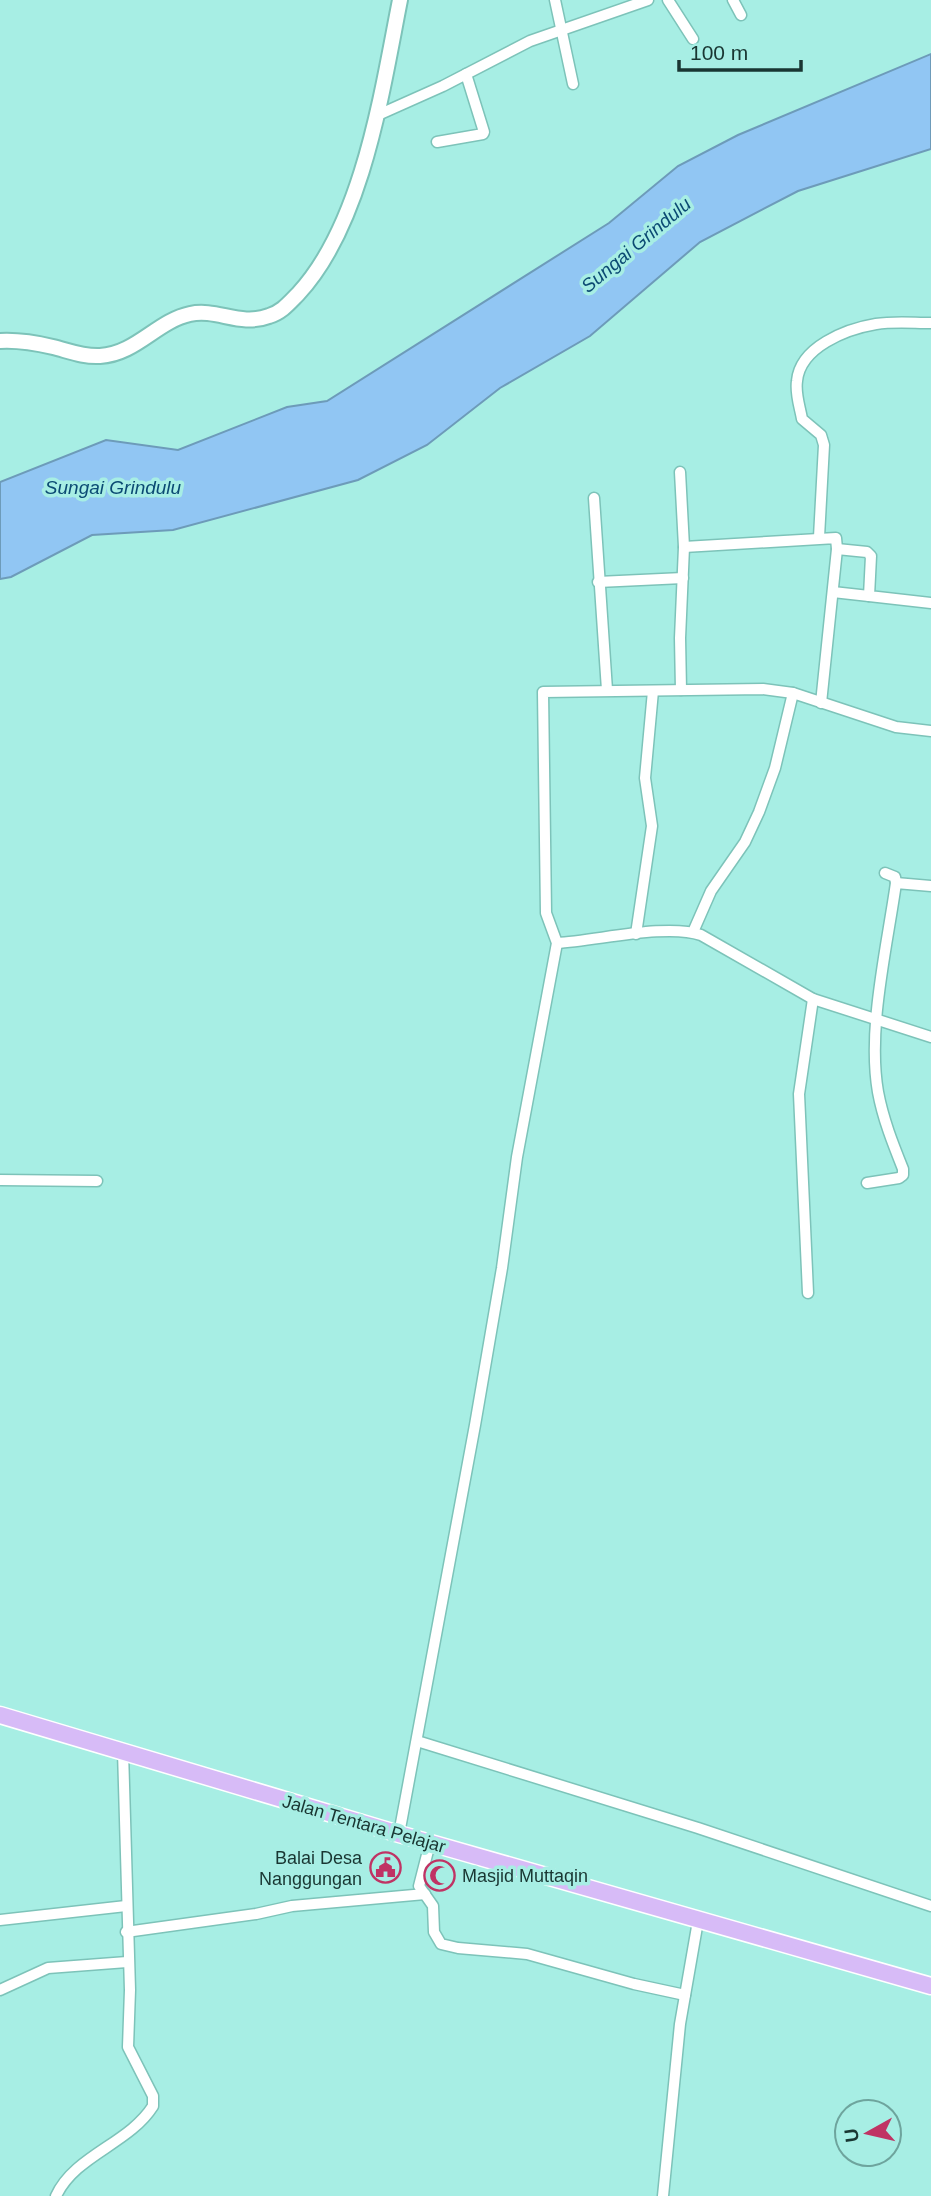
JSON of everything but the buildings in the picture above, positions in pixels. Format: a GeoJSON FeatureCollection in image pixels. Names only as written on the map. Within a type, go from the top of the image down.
{"type":"FeatureCollection","features":[{"type":"Feature","properties":{"kind":"main road","name":"Jalan Tentara Pelajar"},"geometry":{"type":"LineString","coordinates":[[0,1715],[399,1834],[931,1986]]}},
{"type":"Feature","properties":{"kind":"street"},"geometry":{"type":"LineString","coordinates":[[0,341],[34,343],[86,356],[103,356],[119,353],[170,322],[189,314],[206,312],[235,320],[251,321],[281,311],[309,282],[335,239],[350,204],[378,115],[400,0]]}},
{"type":"Feature","properties":{"kind":"street"},"geometry":{"type":"LineString","coordinates":[[555,0],[573,84]]}},
{"type":"Feature","properties":{"kind":"street"},"geometry":{"type":"LineString","coordinates":[[378,115],[433,92],[530,41],[649,0]]}},
{"type":"Feature","properties":{"kind":"street"},"geometry":{"type":"LineString","coordinates":[[668,0],[693,39]]}},
{"type":"Feature","properties":{"kind":"street"},"geometry":{"type":"LineString","coordinates":[[733,0],[741,15]]}},
{"type":"Feature","properties":{"kind":"street"},"geometry":{"type":"LineString","coordinates":[[437,142],[484,132],[467,74]]}},
{"type":"Feature","properties":{"kind":"street"},"geometry":{"type":"LineString","coordinates":[[819,537],[824,445],[821,435],[802,419],[797,382],[802,364],[819,348],[849,331],[877,324],[931,323]]}},
{"type":"Feature","properties":{"kind":"street"},"geometry":{"type":"LineString","coordinates":[[680,472],[684,547],[681,690]]}},
{"type":"Feature","properties":{"kind":"street"},"geometry":{"type":"LineString","coordinates":[[594,498],[607,690]]}},
{"type":"Feature","properties":{"kind":"street"},"geometry":{"type":"LineString","coordinates":[[684,547],[836,538],[821,703]]}},
{"type":"Feature","properties":{"kind":"street"},"geometry":{"type":"LineString","coordinates":[[837,549],[867,552],[871,556],[869,596]]}},
{"type":"Feature","properties":{"kind":"street"},"geometry":{"type":"LineString","coordinates":[[598,582],[683,578]]}},
{"type":"Feature","properties":{"kind":"street"},"geometry":{"type":"LineString","coordinates":[[833,592],[931,603]]}},
{"type":"Feature","properties":{"kind":"street"},"geometry":{"type":"LineString","coordinates":[[399,1834],[475,1425],[502,1268],[517,1157],[557,943],[546,913],[542,693],[546,690],[763,689],[793,693],[896,727],[931,731]]}},
{"type":"Feature","properties":{"kind":"street"},"geometry":{"type":"LineString","coordinates":[[636,934],[652,826],[645,778],[653,691]]}},
{"type":"Feature","properties":{"kind":"street"},"geometry":{"type":"LineString","coordinates":[[693,932],[710,891],[745,842],[759,812],[775,768],[793,693]]}},
{"type":"Feature","properties":{"kind":"street"},"geometry":{"type":"LineString","coordinates":[[867,1183],[899,1178],[904,1172],[889,1134],[878,1092],[874,1052],[896,883],[895,877],[885,873]]}},
{"type":"Feature","properties":{"kind":"street"},"geometry":{"type":"LineString","coordinates":[[896,883],[931,886]]}},
{"type":"Feature","properties":{"kind":"street"},"geometry":{"type":"LineString","coordinates":[[557,943],[687,930],[813,999],[931,1037]]}},
{"type":"Feature","properties":{"kind":"street"},"geometry":{"type":"LineString","coordinates":[[808,1293],[809,1268],[799,1094],[813,999]]}},
{"type":"Feature","properties":{"kind":"street"},"geometry":{"type":"LineString","coordinates":[[0,1180],[97,1181]]}},
{"type":"Feature","properties":{"kind":"street"},"geometry":{"type":"LineString","coordinates":[[417,1741],[698,1828],[931,1906]]}},
{"type":"Feature","properties":{"kind":"street"},"geometry":{"type":"LineString","coordinates":[[56,2196],[62,2184],[72,2174],[133,2126],[152,2106],[153,2096],[128,2047],[130,1990],[127,1962],[123,1751]]}},
{"type":"Feature","properties":{"kind":"street"},"geometry":{"type":"LineString","coordinates":[[430,1843],[419,1883],[433,1906],[435,1937],[447,1947],[527,1954],[634,1984],[685,1995]]}},
{"type":"Feature","properties":{"kind":"street"},"geometry":{"type":"LineString","coordinates":[[127,1932],[256,1914],[292,1906],[425,1894]]}},
{"type":"Feature","properties":{"kind":"street"},"geometry":{"type":"LineString","coordinates":[[0,1920],[126,1906]]}},
{"type":"Feature","properties":{"kind":"street"},"geometry":{"type":"LineString","coordinates":[[663,2196],[680,2024],[698,1921]]}},
{"type":"Feature","properties":{"kind":"street"},"geometry":{"type":"LineString","coordinates":[[0,1990],[54,1967],[127,1962]]}},
{"type":"Feature","properties":{"kind":"water","name":"Sungai Grindulu"},"geometry":{"type":"Polygon","coordinates":[[[931,54],[931,149],[798,191],[700,242],[590,336],[500,388],[427,445],[358,480],[173,530],[92,535],[11,577],[0,579],[0,482],[106,440],[178,450],[287,407],[327,401],[609,223],[678,166],[738,135],[931,54]]]}},
{"type":"Feature","properties":{"kind":"place","name":"Balai Desa Nanggungan"},"geometry":{"type":"Point","coordinates":[385,1868]}},
{"type":"Feature","properties":{"kind":"place","name":"Masjid Muttaqin"},"geometry":{"type":"Point","coordinates":[439,1876]}}]}
